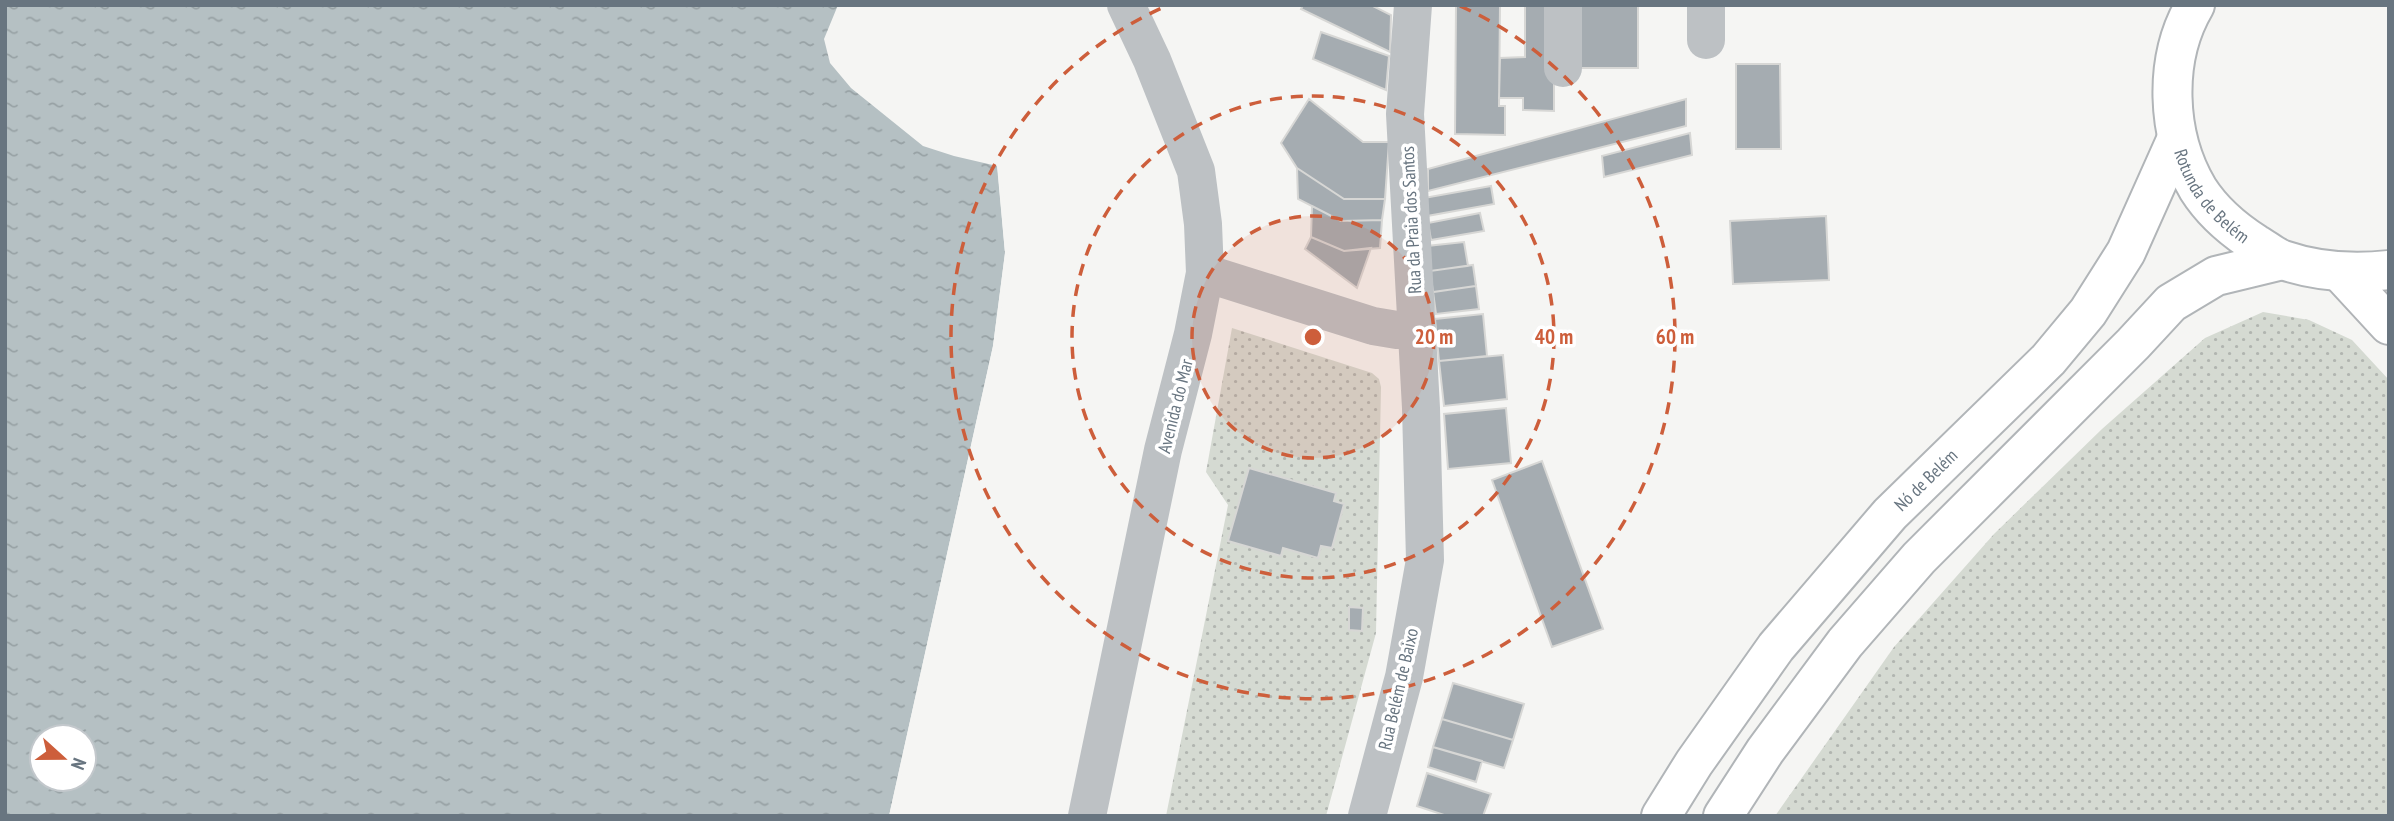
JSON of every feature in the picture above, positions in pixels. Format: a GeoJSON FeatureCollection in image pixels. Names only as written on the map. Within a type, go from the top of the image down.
{"type":"FeatureCollection","features":[{"type":"Feature","properties":{"kind":"main road","name":"Rotunda de Belém"},"geometry":{"type":"LineString","coordinates":[[2195,5],[2184,23],[2171,80],[2177,138],[2199,189],[2235,231],[2282,260],[2342,274],[2389,270]]}},
{"type":"Feature","properties":{"kind":"main road","name":"Nó de Belém"},"geometry":{"type":"LineString","coordinates":[[1661,816],[1694,763],[1785,636],[1890,514],[2048,360],[2088,312],[2126,252],[2177,138]]}},
{"type":"Feature","properties":{"kind":"main road"},"geometry":{"type":"LineString","coordinates":[[1723,816],[1765,751],[1845,643],[1919,558],[2171,303],[2216,276],[2282,260]]}},
{"type":"Feature","properties":{"kind":"main road"},"geometry":{"type":"LineString","coordinates":[[2342,274],[2389,325]]}},
{"type":"Feature","properties":{"kind":"street","name":"Avenida do Mar"},"geometry":{"type":"LineString","coordinates":[[1087,816],[1163,450],[1193,334],[1205,273],[1203,224],[1196,171],[1152,60],[1126,5]]}},
{"type":"Feature","properties":{"kind":"street","name":"Rua da Praia dos Santos"},"geometry":{"type":"LineString","coordinates":[[1413,5],[1405,114],[1417,329],[1424,560]]}},
{"type":"Feature","properties":{"kind":"street"},"geometry":{"type":"LineString","coordinates":[[1563,5],[1563,68]]}},
{"type":"Feature","properties":{"kind":"street"},"geometry":{"type":"LineString","coordinates":[[1205,273],[1373,326],[1397,330],[1417,329]]}},
{"type":"Feature","properties":{"kind":"street","name":"Rua Belém de Baixo"},"geometry":{"type":"LineString","coordinates":[[1367,816],[1404,677],[1424,560]]}},
{"type":"Feature","properties":{"kind":"shaded area"},"geometry":{"type":"Polygon","coordinates":[[[2263,312],[2309,320],[2352,340],[2389,380],[2389,816],[1775,816],[1894,647],[1994,534],[2102,429],[2205,338],[2263,312]]]}},
{"type":"Feature","properties":{"kind":"shaded area"},"geometry":{"type":"Polygon","coordinates":[[[1232,328],[1372,373],[1379,379],[1381,387],[1376,633],[1326,816],[1166,816],[1228,505],[1206,472],[1232,328]]]}},
{"type":"Feature","properties":{"kind":"water"},"geometry":{"type":"Polygon","coordinates":[[[5,5],[838,5],[824,39],[830,63],[851,88],[923,146],[997,166],[1005,253],[993,346],[889,816],[5,816],[5,5]]]}},
{"type":"Feature","properties":{"kind":"pier"},"geometry":{"type":"Polygon","coordinates":[[[997,162],[1001,166],[1008,253],[997,346],[892,816],[889,816],[993,346],[1005,253],[997,162]]]}},
{"type":"Feature","properties":{"kind":"building"},"geometry":{"type":"Polygon","coordinates":[[[1303,5],[1371,5],[1391,15],[1390,52],[1301,9],[1303,5]]]}},
{"type":"Feature","properties":{"kind":"building"},"geometry":{"type":"Polygon","coordinates":[[[1456,5],[1500,5],[1499,106],[1505,106],[1505,135],[1455,134],[1456,5]]]}},
{"type":"Feature","properties":{"kind":"building"},"geometry":{"type":"Polygon","coordinates":[[[1525,5],[1554,5],[1554,111],[1523,110],[1523,98],[1499,98],[1500,58],[1525,57],[1525,5]]]}},
{"type":"Feature","properties":{"kind":"building"},"geometry":{"type":"Polygon","coordinates":[[[1579,5],[1638,5],[1638,68],[1578,68],[1579,5]]]}},
{"type":"Feature","properties":{"kind":"building"},"geometry":{"type":"Polygon","coordinates":[[[1321,32],[1389,56],[1386,90],[1313,59],[1321,32]]]}},
{"type":"Feature","properties":{"kind":"building"},"geometry":{"type":"Polygon","coordinates":[[[1736,64],[1780,64],[1781,149],[1736,149],[1736,64]]]}},
{"type":"Feature","properties":{"kind":"building"},"geometry":{"type":"Polygon","coordinates":[[[1309,99],[1363,142],[1389,142],[1385,199],[1344,199],[1297,168],[1281,143],[1309,99]]]}},
{"type":"Feature","properties":{"kind":"building"},"geometry":{"type":"Polygon","coordinates":[[[1686,99],[1686,126],[1428,191],[1428,169],[1686,99]]]}},
{"type":"Feature","properties":{"kind":"building"},"geometry":{"type":"Polygon","coordinates":[[[1690,133],[1692,155],[1604,177],[1602,156],[1690,133]]]}},
{"type":"Feature","properties":{"kind":"building"},"geometry":{"type":"Polygon","coordinates":[[[1297,168],[1344,199],[1385,199],[1382,220],[1341,221],[1298,199],[1297,168]]]}},
{"type":"Feature","properties":{"kind":"building"},"geometry":{"type":"Polygon","coordinates":[[[1491,186],[1494,204],[1427,216],[1424,198],[1491,186]]]}},
{"type":"Feature","properties":{"kind":"building"},"geometry":{"type":"Polygon","coordinates":[[[1312,206],[1341,221],[1382,220],[1380,248],[1344,251],[1311,237],[1312,206]]]}},
{"type":"Feature","properties":{"kind":"building"},"geometry":{"type":"Polygon","coordinates":[[[1480,213],[1484,231],[1431,240],[1428,223],[1480,213]]]}},
{"type":"Feature","properties":{"kind":"building"},"geometry":{"type":"Polygon","coordinates":[[[1826,216],[1829,280],[1733,284],[1730,221],[1826,216]]]}},
{"type":"Feature","properties":{"kind":"building"},"geometry":{"type":"Polygon","coordinates":[[[1311,237],[1344,251],[1371,248],[1357,288],[1305,249],[1311,237]]]}},
{"type":"Feature","properties":{"kind":"building"},"geometry":{"type":"Polygon","coordinates":[[[1464,242],[1468,266],[1430,271],[1427,246],[1464,242]]]}},
{"type":"Feature","properties":{"kind":"building"},"geometry":{"type":"Polygon","coordinates":[[[1473,265],[1476,286],[1433,292],[1430,271],[1473,265]]]}},
{"type":"Feature","properties":{"kind":"building"},"geometry":{"type":"Polygon","coordinates":[[[1476,286],[1479,309],[1436,314],[1433,292],[1476,286]]]}},
{"type":"Feature","properties":{"kind":"building"},"geometry":{"type":"Polygon","coordinates":[[[1483,314],[1487,356],[1439,361],[1435,319],[1483,314]]]}},
{"type":"Feature","properties":{"kind":"building"},"geometry":{"type":"Polygon","coordinates":[[[1503,355],[1507,399],[1444,406],[1439,361],[1503,355]]]}},
{"type":"Feature","properties":{"kind":"building"},"geometry":{"type":"Polygon","coordinates":[[[1506,408],[1511,463],[1448,469],[1444,414],[1506,408]]]}},
{"type":"Feature","properties":{"kind":"building"},"geometry":{"type":"Polygon","coordinates":[[[1542,461],[1603,629],[1552,647],[1492,480],[1542,461]]]}},
{"type":"Feature","properties":{"kind":"building"},"geometry":{"type":"Polygon","coordinates":[[[1249,468],[1336,493],[1334,501],[1344,504],[1332,548],[1321,546],[1318,558],[1283,548],[1281,556],[1228,541],[1249,468]]]}},
{"type":"Feature","properties":{"kind":"building"},"geometry":{"type":"Polygon","coordinates":[[[1349,607],[1363,608],[1362,631],[1349,630],[1349,607]]]}},
{"type":"Feature","properties":{"kind":"building"},"geometry":{"type":"Polygon","coordinates":[[[1453,683],[1524,704],[1513,740],[1442,719],[1453,683]]]}},
{"type":"Feature","properties":{"kind":"building"},"geometry":{"type":"Polygon","coordinates":[[[1442,719],[1513,740],[1504,768],[1433,747],[1442,719]]]}},
{"type":"Feature","properties":{"kind":"building"},"geometry":{"type":"Polygon","coordinates":[[[1433,747],[1482,761],[1476,782],[1428,767],[1433,747]]]}},
{"type":"Feature","properties":{"kind":"building"},"geometry":{"type":"Polygon","coordinates":[[[1427,773],[1491,794],[1483,816],[1447,816],[1417,806],[1427,773]]]}}]}
